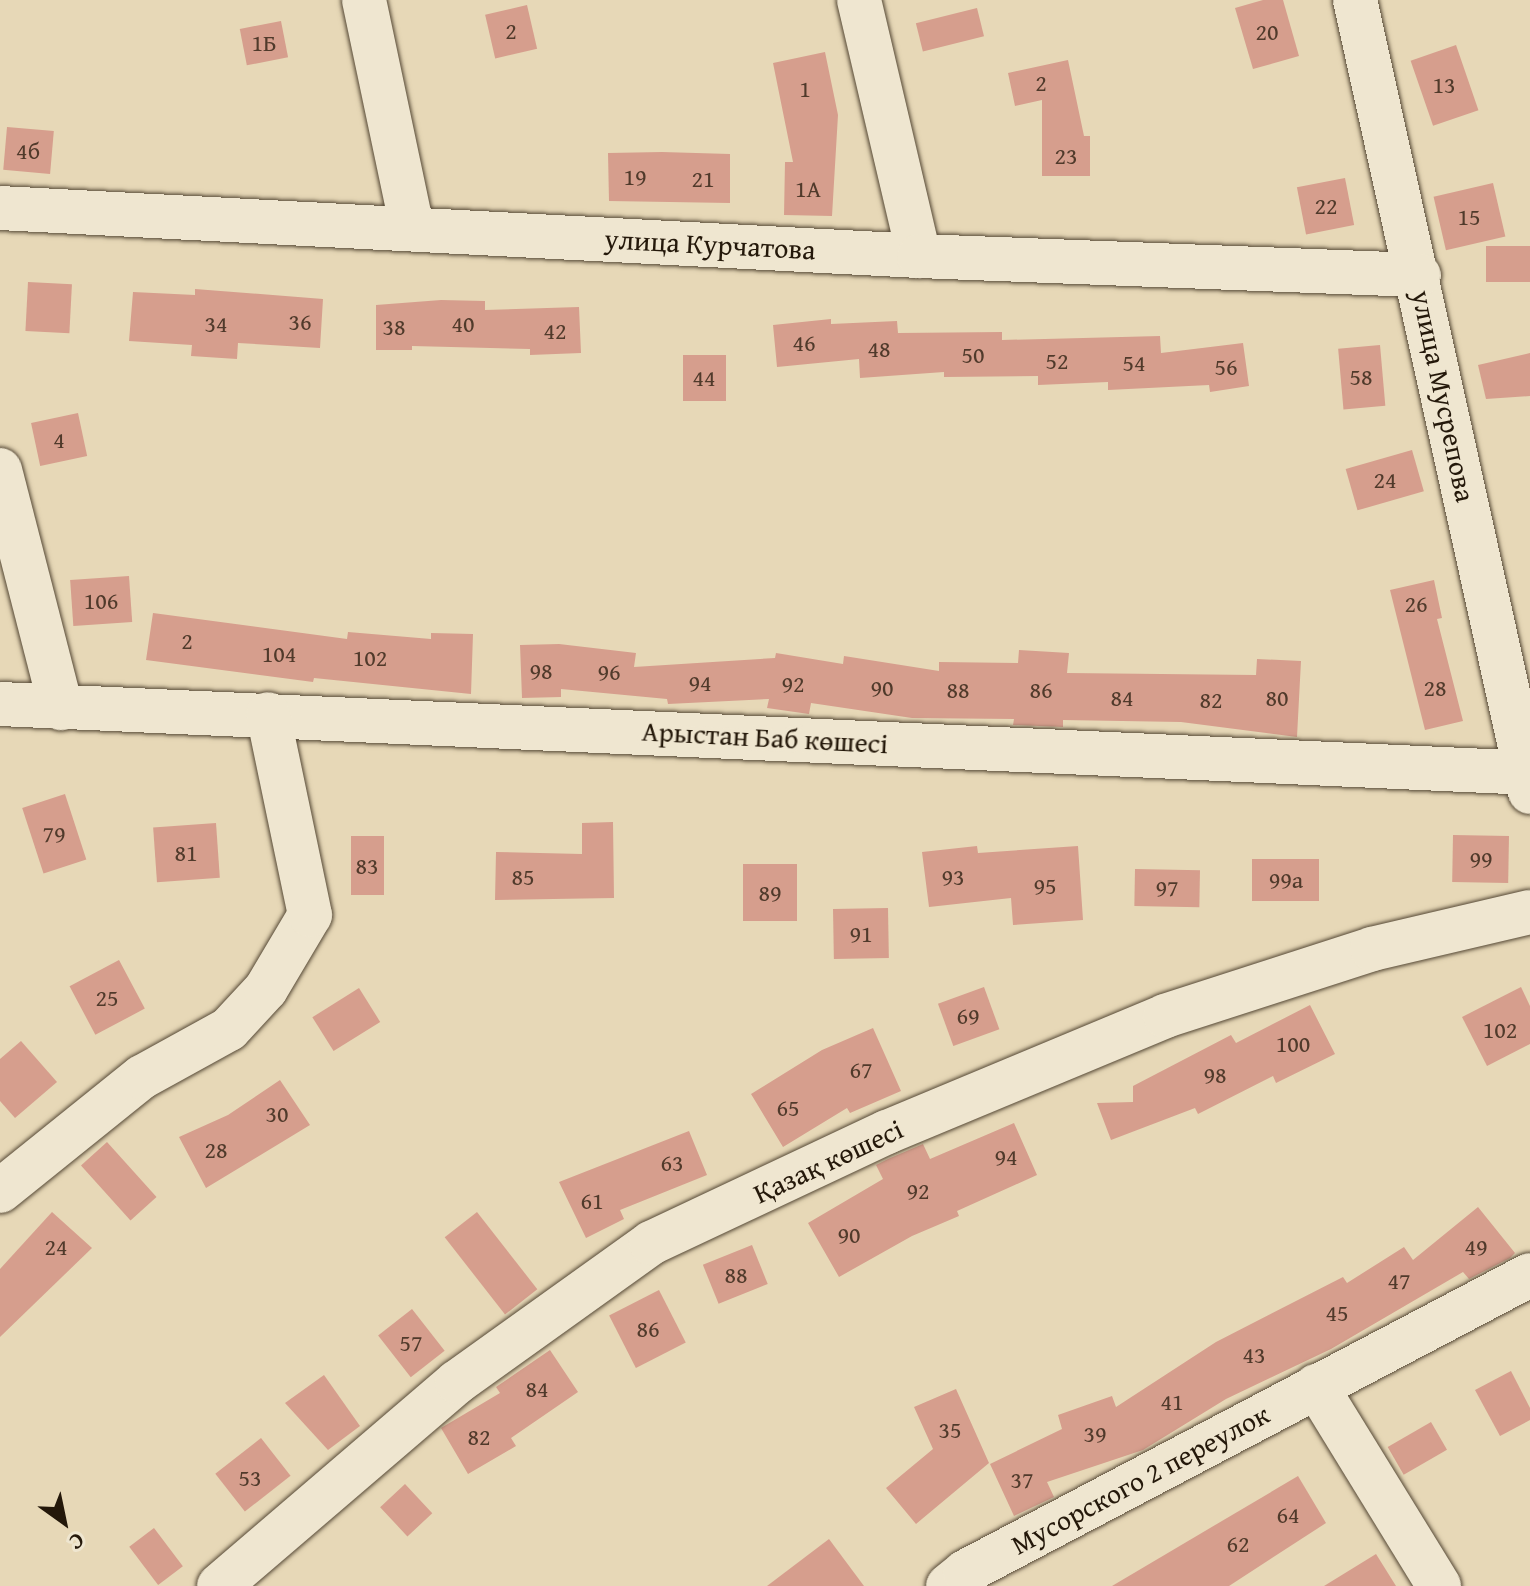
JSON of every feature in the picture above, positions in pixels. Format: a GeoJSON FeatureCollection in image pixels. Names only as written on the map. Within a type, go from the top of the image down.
{"type":"FeatureCollection","features":[{"type":"Feature","properties":{"kind":"street"},"geometry":{"type":"LineString","coordinates":[[364,0],[412,227]]}},
{"type":"Feature","properties":{"kind":"street"},"geometry":{"type":"LineString","coordinates":[[859,0],[919,256]]}},
{"type":"Feature","properties":{"kind":"street","name":"улица Мусрепова"},"geometry":{"type":"LineString","coordinates":[[1355,0],[1419,275],[1527,779]]}},
{"type":"Feature","properties":{"kind":"street","name":"улица Курчатова"},"geometry":{"type":"LineString","coordinates":[[0,208],[412,227],[919,256],[1419,275]]}},
{"type":"Feature","properties":{"kind":"street"},"geometry":{"type":"LineString","coordinates":[[0,470],[61,708]]}},
{"type":"Feature","properties":{"kind":"street","name":"Арыстан Баб көшесі"},"geometry":{"type":"LineString","coordinates":[[0,704],[268,714],[1527,779]]}},
{"type":"Feature","properties":{"kind":"street"},"geometry":{"type":"LineString","coordinates":[[0,1191],[142,1077],[229,1029],[266,989],[310,915],[268,714]]}},
{"type":"Feature","properties":{"kind":"street","name":"Қазақ көшесі"},"geometry":{"type":"LineString","coordinates":[[219,1586],[457,1382],[651,1243],[887,1132],[1165,1016],[1372,949],[1530,912]]}},
{"type":"Feature","properties":{"kind":"street","name":"Мусорского 2 переулок"},"geometry":{"type":"LineString","coordinates":[[963,1581],[1316,1386],[1530,1275]]}},
{"type":"Feature","properties":{"kind":"street"},"geometry":{"type":"LineString","coordinates":[[1316,1386],[1439,1586]]}},
{"type":"Feature","properties":{"kind":"building"},"geometry":{"type":"Polygon","coordinates":[[[1263,0],[1283,0],[1299,56],[1253,69],[1235,8],[1263,0]]]}},
{"type":"Feature","properties":{"kind":"building"},"geometry":{"type":"Polygon","coordinates":[[[527,5],[537,49],[495,59],[485,15],[527,5]]]}},
{"type":"Feature","properties":{"kind":"building"},"geometry":{"type":"Polygon","coordinates":[[[977,8],[984,36],[923,51],[916,23],[977,8]]]}},
{"type":"Feature","properties":{"kind":"building"},"geometry":{"type":"Polygon","coordinates":[[[281,21],[288,57],[247,65],[240,29],[281,21]]]}},
{"type":"Feature","properties":{"kind":"building"},"geometry":{"type":"Polygon","coordinates":[[[1456,45],[1478,110],[1433,126],[1411,61],[1456,45]]]}},
{"type":"Feature","properties":{"kind":"building"},"geometry":{"type":"Polygon","coordinates":[[[825,52],[838,115],[832,216],[784,215],[785,162],[793,162],[773,63],[825,52]]]}},
{"type":"Feature","properties":{"kind":"building"},"geometry":{"type":"Polygon","coordinates":[[[1068,60],[1084,136],[1090,136],[1090,176],[1042,176],[1042,100],[1015,106],[1008,73],[1068,60]]]}},
{"type":"Feature","properties":{"kind":"building"},"geometry":{"type":"Polygon","coordinates":[[[7,127],[54,131],[50,174],[3,170],[7,127]]]}},
{"type":"Feature","properties":{"kind":"building"},"geometry":{"type":"Polygon","coordinates":[[[608,153],[730,154],[730,203],[609,201],[608,153]]]}},
{"type":"Feature","properties":{"kind":"building"},"geometry":{"type":"Polygon","coordinates":[[[1345,178],[1354,225],[1306,234],[1297,187],[1345,178]]]}},
{"type":"Feature","properties":{"kind":"building"},"geometry":{"type":"Polygon","coordinates":[[[1493,183],[1505,237],[1446,250],[1434,197],[1493,183]]]}},
{"type":"Feature","properties":{"kind":"building"},"geometry":{"type":"Polygon","coordinates":[[[1486,246],[1530,246],[1530,282],[1486,282],[1486,246]]]}},
{"type":"Feature","properties":{"kind":"building"},"geometry":{"type":"Polygon","coordinates":[[[28,282],[72,284],[69,333],[25,331],[28,282]]]}},
{"type":"Feature","properties":{"kind":"building"},"geometry":{"type":"Polygon","coordinates":[[[195,289],[323,299],[320,348],[238,343],[237,359],[191,356],[192,345],[129,341],[133,292],[195,295],[195,289]]]}},
{"type":"Feature","properties":{"kind":"building"},"geometry":{"type":"Polygon","coordinates":[[[441,300],[485,301],[485,310],[579,307],[581,353],[530,355],[530,349],[412,346],[412,350],[376,350],[376,305],[441,300]]]}},
{"type":"Feature","properties":{"kind":"building"},"geometry":{"type":"Polygon","coordinates":[[[831,319],[831,324],[897,321],[898,333],[1002,332],[1002,340],[1160,336],[1161,353],[1243,343],[1249,386],[1210,392],[1209,385],[1108,390],[1108,382],[1038,385],[1038,376],[944,377],[944,372],[860,378],[859,359],[777,367],[773,325],[831,319]]]}},
{"type":"Feature","properties":{"kind":"building"},"geometry":{"type":"Polygon","coordinates":[[[1380,345],[1385,406],[1343,409],[1338,349],[1380,345]]]}},
{"type":"Feature","properties":{"kind":"building"},"geometry":{"type":"Polygon","coordinates":[[[1530,353],[1530,396],[1486,399],[1478,365],[1530,353]]]}},
{"type":"Feature","properties":{"kind":"building"},"geometry":{"type":"Polygon","coordinates":[[[683,355],[726,355],[726,401],[683,401],[683,355]]]}},
{"type":"Feature","properties":{"kind":"building"},"geometry":{"type":"Polygon","coordinates":[[[78,413],[87,456],[40,466],[31,423],[78,413]]]}},
{"type":"Feature","properties":{"kind":"building"},"geometry":{"type":"Polygon","coordinates":[[[1412,450],[1424,491],[1358,510],[1346,469],[1412,450]]]}},
{"type":"Feature","properties":{"kind":"building"},"geometry":{"type":"Polygon","coordinates":[[[129,576],[132,622],[73,626],[70,580],[129,576]]]}},
{"type":"Feature","properties":{"kind":"building"},"geometry":{"type":"Polygon","coordinates":[[[1434,580],[1442,618],[1437,619],[1463,721],[1425,730],[1390,590],[1434,580]]]}},
{"type":"Feature","properties":{"kind":"building"},"geometry":{"type":"Polygon","coordinates":[[[153,613],[347,639],[348,632],[431,639],[431,633],[473,634],[471,694],[314,678],[313,682],[146,660],[153,613]]]}},
{"type":"Feature","properties":{"kind":"building"},"geometry":{"type":"Polygon","coordinates":[[[559,644],[636,653],[634,667],[775,658],[776,653],[843,664],[844,656],[939,671],[939,662],[1018,663],[1019,650],[1069,653],[1067,673],[1256,675],[1257,659],[1301,661],[1297,737],[1181,722],[1063,720],[1063,727],[1013,725],[1014,719],[912,718],[811,703],[809,714],[767,708],[769,699],[668,704],[667,699],[561,689],[561,697],[522,698],[520,645],[559,644]]]}},
{"type":"Feature","properties":{"kind":"building"},"geometry":{"type":"Polygon","coordinates":[[[65,794],[86,860],[44,874],[22,808],[65,794]]]}},
{"type":"Feature","properties":{"kind":"building"},"geometry":{"type":"Polygon","coordinates":[[[613,822],[614,898],[495,900],[496,852],[582,854],[582,823],[613,822]]]}},
{"type":"Feature","properties":{"kind":"building"},"geometry":{"type":"Polygon","coordinates":[[[216,823],[220,878],[157,882],[153,827],[216,823]]]}},
{"type":"Feature","properties":{"kind":"building"},"geometry":{"type":"Polygon","coordinates":[[[1453,835],[1509,836],[1508,883],[1452,882],[1453,835]]]}},
{"type":"Feature","properties":{"kind":"building"},"geometry":{"type":"Polygon","coordinates":[[[351,836],[384,836],[384,895],[351,895],[351,836]]]}},
{"type":"Feature","properties":{"kind":"building"},"geometry":{"type":"Polygon","coordinates":[[[977,846],[978,853],[1078,846],[1083,920],[1013,925],[1011,898],[929,907],[922,852],[977,846]]]}},
{"type":"Feature","properties":{"kind":"building"},"geometry":{"type":"Polygon","coordinates":[[[1252,859],[1319,859],[1319,901],[1252,901],[1252,859]]]}},
{"type":"Feature","properties":{"kind":"building"},"geometry":{"type":"Polygon","coordinates":[[[743,864],[797,864],[797,921],[743,921],[743,864]]]}},
{"type":"Feature","properties":{"kind":"building"},"geometry":{"type":"Polygon","coordinates":[[[1135,869],[1200,870],[1199,907],[1134,906],[1135,869]]]}},
{"type":"Feature","properties":{"kind":"building"},"geometry":{"type":"Polygon","coordinates":[[[888,908],[889,958],[834,959],[833,909],[888,908]]]}},
{"type":"Feature","properties":{"kind":"building"},"geometry":{"type":"Polygon","coordinates":[[[119,960],[145,1009],[95,1035],[70,986],[119,960]]]}},
{"type":"Feature","properties":{"kind":"building"},"geometry":{"type":"Polygon","coordinates":[[[984,987],[999,1029],[953,1046],[938,1004],[984,987]]]}},
{"type":"Feature","properties":{"kind":"building"},"geometry":{"type":"Polygon","coordinates":[[[1521,987],[1530,1006],[1530,1044],[1487,1066],[1462,1017],[1521,987]]]}},
{"type":"Feature","properties":{"kind":"building"},"geometry":{"type":"Polygon","coordinates":[[[359,988],[380,1022],[334,1051],[312,1017],[359,988]]]}},
{"type":"Feature","properties":{"kind":"building"},"geometry":{"type":"Polygon","coordinates":[[[1310,1005],[1335,1054],[1276,1083],[1273,1076],[1198,1114],[1195,1108],[1111,1140],[1097,1103],[1133,1102],[1133,1086],[1231,1035],[1236,1043],[1310,1005]]]}},
{"type":"Feature","properties":{"kind":"building"},"geometry":{"type":"Polygon","coordinates":[[[873,1028],[901,1091],[850,1113],[847,1108],[783,1147],[751,1094],[822,1050],[873,1028]]]}},
{"type":"Feature","properties":{"kind":"building"},"geometry":{"type":"Polygon","coordinates":[[[21,1041],[57,1082],[15,1118],[0,1101],[0,1059],[21,1041]]]}},
{"type":"Feature","properties":{"kind":"building"},"geometry":{"type":"Polygon","coordinates":[[[280,1080],[310,1125],[206,1188],[179,1137],[228,1115],[280,1080]]]}},
{"type":"Feature","properties":{"kind":"building"},"geometry":{"type":"Polygon","coordinates":[[[1014,1123],[1037,1175],[957,1211],[959,1216],[912,1236],[839,1277],[808,1223],[883,1179],[876,1165],[888,1159],[923,1144],[930,1159],[1014,1123]]]}},
{"type":"Feature","properties":{"kind":"building"},"geometry":{"type":"Polygon","coordinates":[[[689,1131],[707,1175],[620,1210],[624,1219],[586,1238],[559,1182],[689,1131]]]}},
{"type":"Feature","properties":{"kind":"building"},"geometry":{"type":"Polygon","coordinates":[[[107,1142],[157,1197],[131,1220],[81,1165],[107,1142]]]}},
{"type":"Feature","properties":{"kind":"building"},"geometry":{"type":"Polygon","coordinates":[[[1478,1207],[1515,1253],[1510,1258],[1469,1279],[1463,1272],[1331,1349],[1226,1399],[1143,1450],[1047,1482],[1054,1497],[1014,1516],[990,1464],[1062,1429],[1058,1415],[1112,1396],[1116,1407],[1216,1342],[1343,1277],[1347,1283],[1404,1247],[1413,1260],[1478,1207]]]}},
{"type":"Feature","properties":{"kind":"building"},"geometry":{"type":"Polygon","coordinates":[[[52,1212],[92,1248],[0,1337],[0,1269],[52,1212]]]}},
{"type":"Feature","properties":{"kind":"building"},"geometry":{"type":"Polygon","coordinates":[[[477,1212],[537,1289],[505,1314],[445,1237],[477,1212]]]}},
{"type":"Feature","properties":{"kind":"building"},"geometry":{"type":"Polygon","coordinates":[[[752,1245],[768,1284],[719,1304],[703,1265],[752,1245]]]}},
{"type":"Feature","properties":{"kind":"building"},"geometry":{"type":"Polygon","coordinates":[[[659,1290],[686,1343],[636,1368],[609,1315],[659,1290]]]}},
{"type":"Feature","properties":{"kind":"building"},"geometry":{"type":"Polygon","coordinates":[[[412,1309],[445,1351],[411,1377],[378,1335],[412,1309]]]}},
{"type":"Feature","properties":{"kind":"building"},"geometry":{"type":"Polygon","coordinates":[[[550,1350],[578,1392],[511,1438],[516,1446],[468,1474],[441,1428],[500,1393],[496,1387],[550,1350]]]}},
{"type":"Feature","properties":{"kind":"building"},"geometry":{"type":"Polygon","coordinates":[[[1511,1371],[1530,1408],[1530,1420],[1500,1436],[1475,1390],[1511,1371]]]}},
{"type":"Feature","properties":{"kind":"building"},"geometry":{"type":"Polygon","coordinates":[[[324,1375],[360,1426],[328,1450],[285,1403],[324,1375]]]}},
{"type":"Feature","properties":{"kind":"building"},"geometry":{"type":"Polygon","coordinates":[[[956,1389],[989,1463],[916,1524],[886,1488],[933,1449],[914,1407],[956,1389]]]}},
{"type":"Feature","properties":{"kind":"building"},"geometry":{"type":"Polygon","coordinates":[[[1431,1422],[1447,1450],[1404,1475],[1388,1447],[1431,1422]]]}},
{"type":"Feature","properties":{"kind":"building"},"geometry":{"type":"Polygon","coordinates":[[[261,1438],[291,1476],[245,1512],[215,1474],[261,1438]]]}},
{"type":"Feature","properties":{"kind":"building"},"geometry":{"type":"Polygon","coordinates":[[[1298,1476],[1326,1523],[1229,1586],[1112,1586],[1298,1476]]]}},
{"type":"Feature","properties":{"kind":"building"},"geometry":{"type":"Polygon","coordinates":[[[405,1484],[432,1513],[407,1536],[380,1507],[405,1484]]]}},
{"type":"Feature","properties":{"kind":"building"},"geometry":{"type":"Polygon","coordinates":[[[154,1528],[183,1566],[158,1585],[129,1547],[154,1528]]]}},
{"type":"Feature","properties":{"kind":"building"},"geometry":{"type":"Polygon","coordinates":[[[829,1539],[864,1586],[767,1586],[829,1539]]]}},
{"type":"Feature","properties":{"kind":"building"},"geometry":{"type":"Polygon","coordinates":[[[1376,1554],[1396,1586],[1324,1586],[1376,1554]]]}}]}
